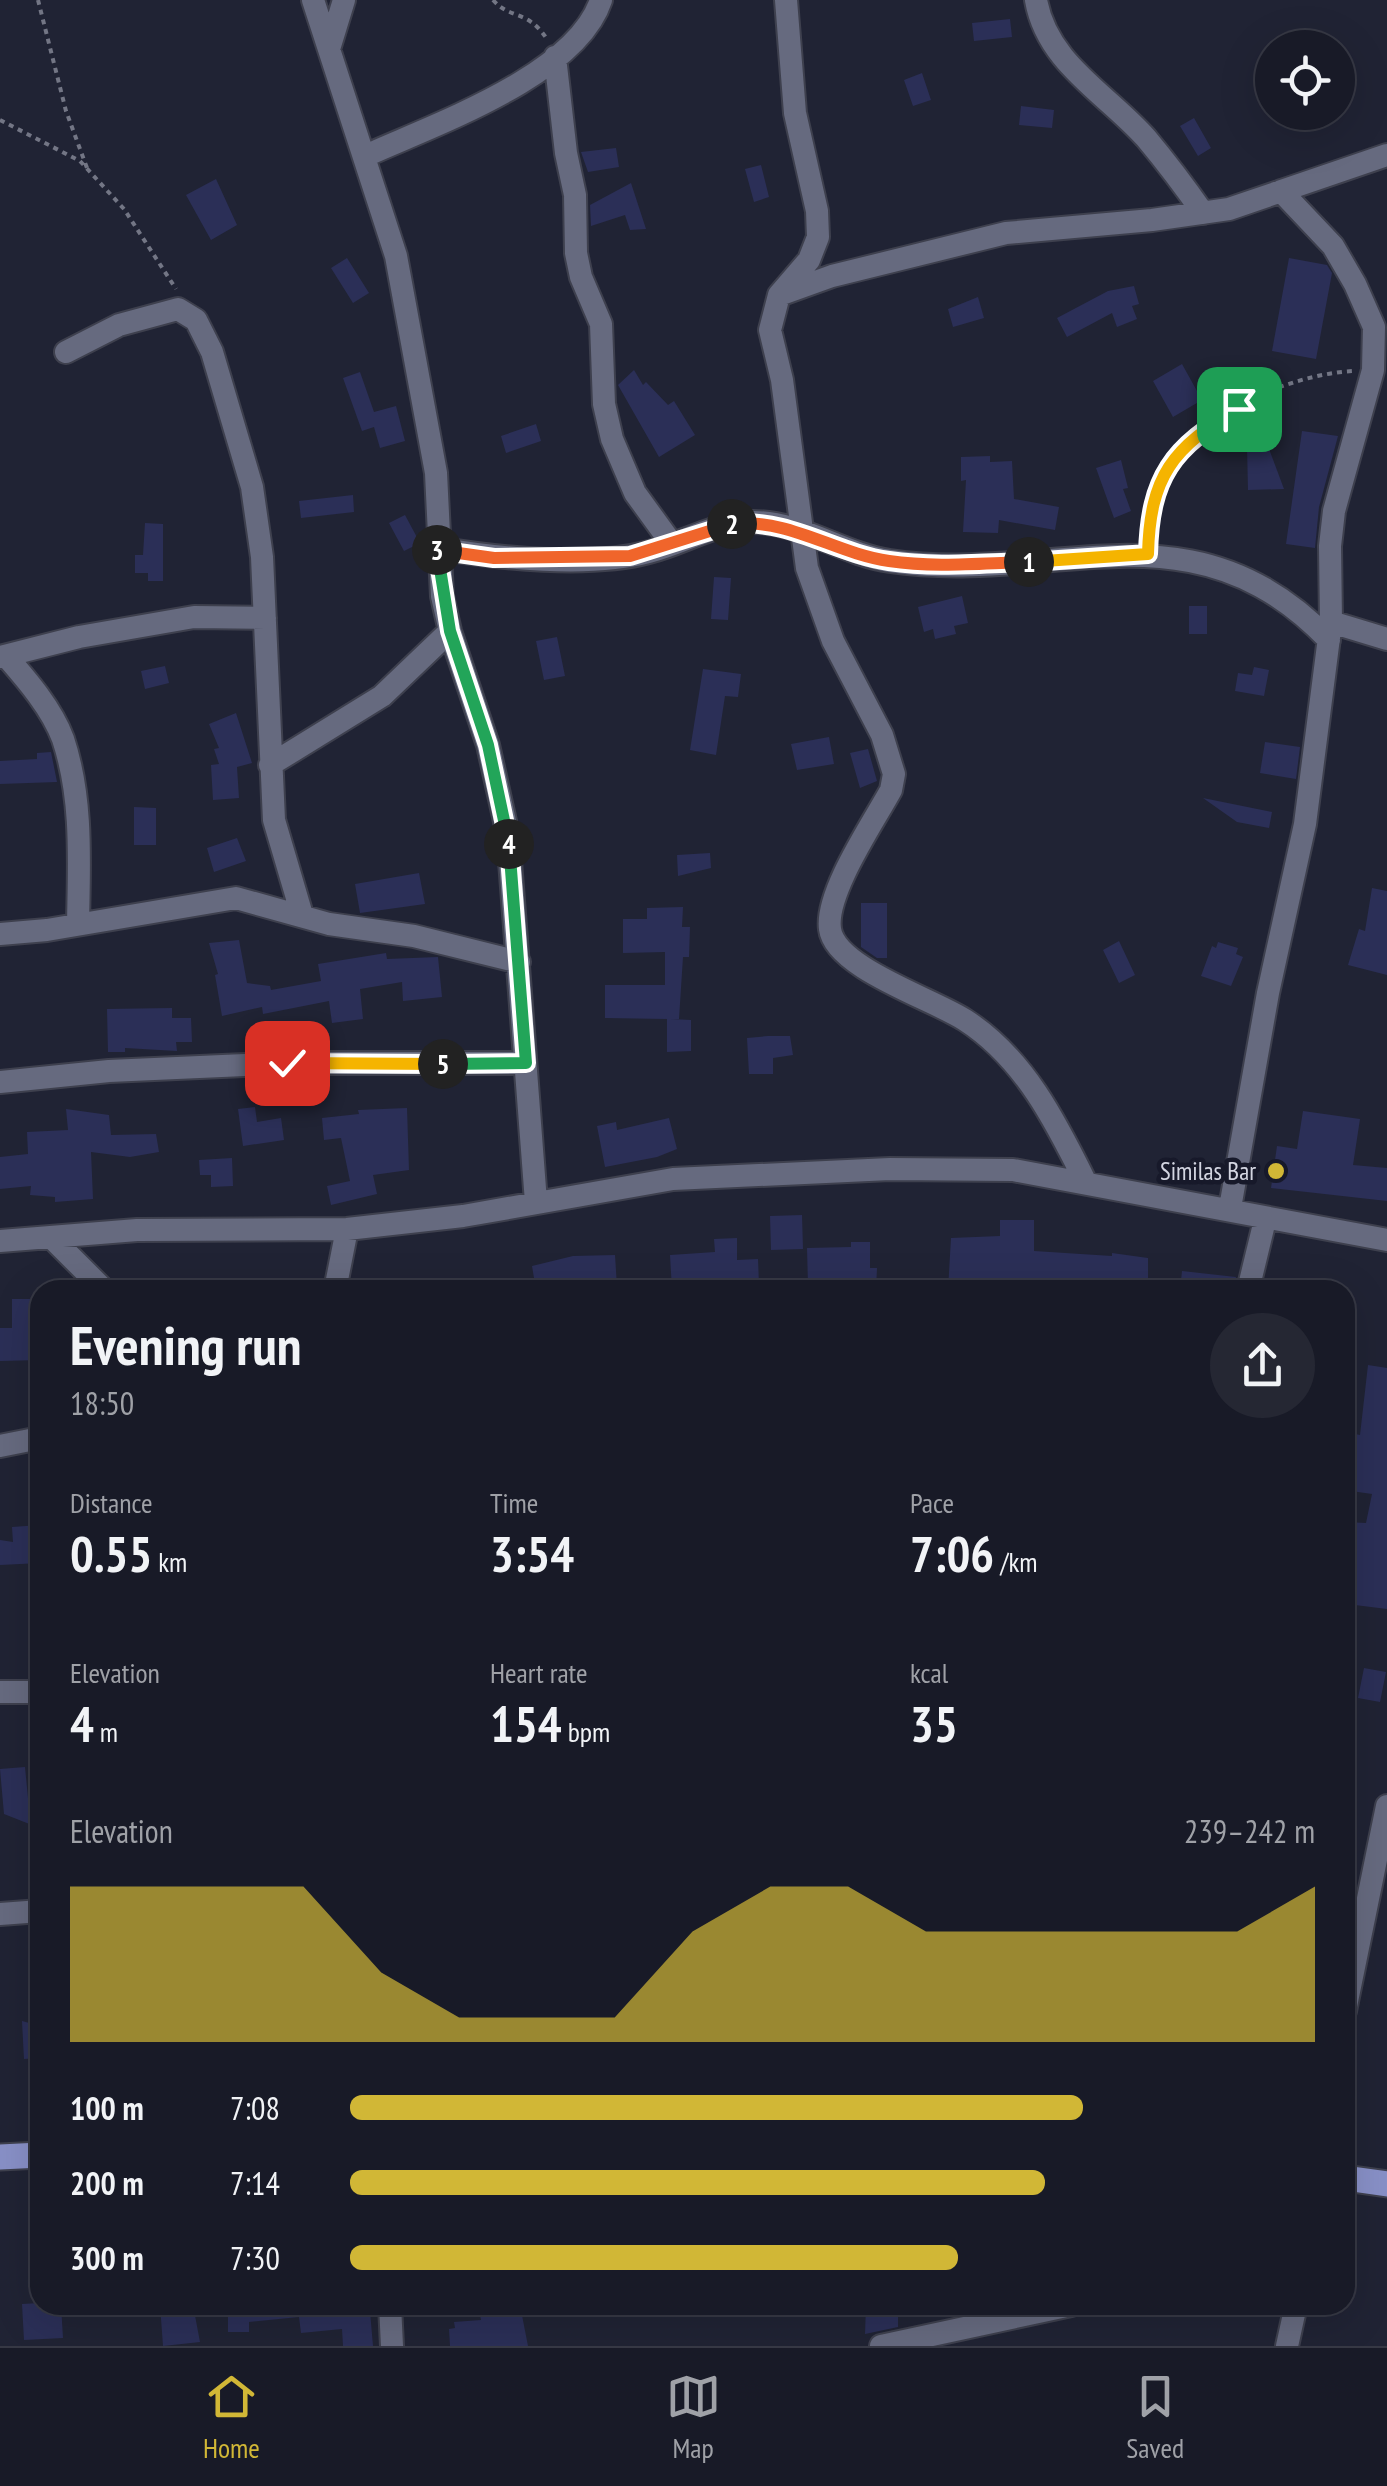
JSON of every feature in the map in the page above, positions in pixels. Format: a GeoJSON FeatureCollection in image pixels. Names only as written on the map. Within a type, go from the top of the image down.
{"type":"FeatureCollection","features":[{"type":"Feature","properties":{"kind":"main road"},"geometry":{"type":"LineString","coordinates":[[0,2157],[30,2156]]}},
{"type":"Feature","properties":{"kind":"main road"},"geometry":{"type":"LineString","coordinates":[[1355,2179],[1387,2184]]}},
{"type":"Feature","properties":{"kind":"street"},"geometry":{"type":"LineString","coordinates":[[313,0],[396,256],[436,473],[437,548],[450,631],[488,745],[508,835],[536,1202]]}},
{"type":"Feature","properties":{"kind":"street"},"geometry":{"type":"LineString","coordinates":[[329,49],[344,0]]}},
{"type":"Feature","properties":{"kind":"street"},"geometry":{"type":"LineString","coordinates":[[365,156],[485,104],[582,34],[596,17],[601,0]]}},
{"type":"Feature","properties":{"kind":"street"},"geometry":{"type":"LineString","coordinates":[[786,0],[795,113],[817,211],[818,238],[810,260],[779,296],[771,314],[770,330],[782,380],[800,530],[821,613],[882,735],[894,774],[891,790],[842,883],[830,914],[830,933],[848,960],[964,1019],[995,1042],[1026,1077],[1057,1125],[1086,1183]]}},
{"type":"Feature","properties":{"kind":"street"},"geometry":{"type":"LineString","coordinates":[[1036,0],[1043,30],[1065,62],[1104,94],[1146,138],[1203,212]]}},
{"type":"Feature","properties":{"kind":"street"},"geometry":{"type":"LineString","coordinates":[[555,57],[575,195],[576,253],[580,277],[601,324],[604,404],[612,439],[635,493],[672,544]]}},
{"type":"Feature","properties":{"kind":"street"},"geometry":{"type":"LineString","coordinates":[[779,296],[832,276],[1006,233],[1229,209],[1387,155]]}},
{"type":"Feature","properties":{"kind":"street"},"geometry":{"type":"LineString","coordinates":[[1230,1208],[1268,993],[1305,824],[1330,631],[1334,512],[1373,370],[1374,327],[1355,284],[1333,246],[1281,191]]}},
{"type":"Feature","properties":{"kind":"street"},"geometry":{"type":"LineString","coordinates":[[66,352],[119,325],[178,308],[196,320],[212,352],[252,487],[265,618],[274,820],[302,915]]}},
{"type":"Feature","properties":{"kind":"street"},"geometry":{"type":"LineString","coordinates":[[437,548],[494,558],[630,556],[754,522],[800,530],[850,550],[906,562],[996,563],[1148,554],[1232,572],[1276,593],[1330,631],[1387,639]]}},
{"type":"Feature","properties":{"kind":"street"},"geometry":{"type":"LineString","coordinates":[[3,656],[194,616],[265,618]]}},
{"type":"Feature","properties":{"kind":"street"},"geometry":{"type":"LineString","coordinates":[[270,765],[382,696],[450,631]]}},
{"type":"Feature","properties":{"kind":"street"},"geometry":{"type":"LineString","coordinates":[[3,656],[30,684],[62,738],[82,858],[78,924]]}},
{"type":"Feature","properties":{"kind":"street"},"geometry":{"type":"LineString","coordinates":[[0,934],[236,898],[329,924],[414,936],[519,962]]}},
{"type":"Feature","properties":{"kind":"street"},"geometry":{"type":"LineString","coordinates":[[0,1082],[109,1070],[287,1063],[526,1063]]}},
{"type":"Feature","properties":{"kind":"street"},"geometry":{"type":"LineString","coordinates":[[0,1241],[215,1227],[347,1229],[464,1216],[673,1179],[890,1170],[1013,1170],[1387,1240]]}},
{"type":"Feature","properties":{"kind":"street"},"geometry":{"type":"LineString","coordinates":[[1251,1280],[1266,1220]]}},
{"type":"Feature","properties":{"kind":"street"},"geometry":{"type":"LineString","coordinates":[[337,1280],[347,1229]]}},
{"type":"Feature","properties":{"kind":"street"},"geometry":{"type":"LineString","coordinates":[[51,1237],[94,1280]]}},
{"type":"Feature","properties":{"kind":"street"},"geometry":{"type":"LineString","coordinates":[[0,1446],[30,1440]]}},
{"type":"Feature","properties":{"kind":"street"},"geometry":{"type":"LineString","coordinates":[[0,1692],[30,1692]]}},
{"type":"Feature","properties":{"kind":"street"},"geometry":{"type":"LineString","coordinates":[[1355,1962],[1387,1806]]}},
{"type":"Feature","properties":{"kind":"street"},"geometry":{"type":"LineString","coordinates":[[1355,1892],[1369,1894]]}},
{"type":"Feature","properties":{"kind":"street"},"geometry":{"type":"LineString","coordinates":[[0,1914],[30,1912]]}},
{"type":"Feature","properties":{"kind":"street"},"geometry":{"type":"LineString","coordinates":[[390,2315],[392,2346]]}},
{"type":"Feature","properties":{"kind":"street"},"geometry":{"type":"LineString","coordinates":[[882,2346],[1025,2315]]}},
{"type":"Feature","properties":{"kind":"street"},"geometry":{"type":"LineString","coordinates":[[1287,2346],[1294,2315]]}},
{"type":"Feature","properties":{"kind":"path"},"geometry":{"type":"LineString","coordinates":[[38,0],[66,111],[88,171]]}},
{"type":"Feature","properties":{"kind":"path"},"geometry":{"type":"LineString","coordinates":[[493,0],[504,10],[529,16],[538,24],[555,57]]}},
{"type":"Feature","properties":{"kind":"path"},"geometry":{"type":"LineString","coordinates":[[0,120],[80,162],[124,210],[160,260],[188,312]]}},
{"type":"Feature","properties":{"kind":"path"},"geometry":{"type":"LineString","coordinates":[[1148,554],[1149,516],[1155,490],[1183,450],[1206,428],[1276,390],[1312,377],[1373,370]]}},
{"type":"Feature","properties":{"kind":"building"},"geometry":{"type":"Polygon","coordinates":[[[1010,19],[1012,37],[974,41],[972,23],[1010,19]]]}},
{"type":"Feature","properties":{"kind":"building"},"geometry":{"type":"Polygon","coordinates":[[[922,73],[931,100],[913,106],[904,80],[922,73]]]}},
{"type":"Feature","properties":{"kind":"building"},"geometry":{"type":"Polygon","coordinates":[[[1021,106],[1054,110],[1052,128],[1019,125],[1021,106]]]}},
{"type":"Feature","properties":{"kind":"building"},"geometry":{"type":"Polygon","coordinates":[[[1194,118],[1211,148],[1198,156],[1180,126],[1194,118]]]}},
{"type":"Feature","properties":{"kind":"building"},"geometry":{"type":"Polygon","coordinates":[[[616,148],[619,167],[588,172],[581,152],[616,148]]]}},
{"type":"Feature","properties":{"kind":"building"},"geometry":{"type":"Polygon","coordinates":[[[761,165],[769,197],[754,202],[745,169],[761,165]]]}},
{"type":"Feature","properties":{"kind":"building"},"geometry":{"type":"Polygon","coordinates":[[[216,179],[237,225],[211,240],[186,195],[216,179]]]}},
{"type":"Feature","properties":{"kind":"building"},"geometry":{"type":"Polygon","coordinates":[[[631,183],[646,229],[630,230],[625,215],[591,226],[590,205],[631,183]]]}},
{"type":"Feature","properties":{"kind":"building"},"geometry":{"type":"Polygon","coordinates":[[[347,258],[369,293],[353,303],[331,268],[347,258]]]}},
{"type":"Feature","properties":{"kind":"building"},"geometry":{"type":"Polygon","coordinates":[[[1289,258],[1327,265],[1332,273],[1316,359],[1272,351],[1289,258]]]}},
{"type":"Feature","properties":{"kind":"building"},"geometry":{"type":"Polygon","coordinates":[[[1134,286],[1139,304],[1132,306],[1137,319],[1117,327],[1112,313],[1067,337],[1057,318],[1108,291],[1134,286]]]}},
{"type":"Feature","properties":{"kind":"building"},"geometry":{"type":"Polygon","coordinates":[[[978,297],[984,318],[953,327],[948,309],[978,297]]]}},
{"type":"Feature","properties":{"kind":"building"},"geometry":{"type":"Polygon","coordinates":[[[1182,364],[1202,400],[1173,417],[1153,381],[1182,364]]]}},
{"type":"Feature","properties":{"kind":"building"},"geometry":{"type":"Polygon","coordinates":[[[634,370],[643,385],[646,382],[668,405],[674,401],[695,435],[659,457],[618,385],[634,370]]]}},
{"type":"Feature","properties":{"kind":"building"},"geometry":{"type":"Polygon","coordinates":[[[360,372],[374,412],[396,406],[405,441],[380,448],[374,427],[362,431],[343,378],[360,372]]]}},
{"type":"Feature","properties":{"kind":"building"},"geometry":{"type":"Polygon","coordinates":[[[1259,422],[1284,489],[1248,490],[1247,447],[1235,452],[1228,433],[1259,422]]]}},
{"type":"Feature","properties":{"kind":"building"},"geometry":{"type":"Polygon","coordinates":[[[536,424],[541,441],[506,453],[501,436],[536,424]]]}},
{"type":"Feature","properties":{"kind":"building"},"geometry":{"type":"Polygon","coordinates":[[[1302,431],[1338,436],[1319,507],[1315,548],[1286,544],[1302,431]]]}},
{"type":"Feature","properties":{"kind":"building"},"geometry":{"type":"Polygon","coordinates":[[[990,456],[990,462],[1012,461],[1014,499],[1059,507],[1055,530],[999,520],[998,533],[963,532],[966,480],[961,481],[961,457],[990,456]]]}},
{"type":"Feature","properties":{"kind":"building"},"geometry":{"type":"Polygon","coordinates":[[[1121,460],[1128,488],[1123,489],[1131,511],[1114,518],[1096,468],[1121,460]]]}},
{"type":"Feature","properties":{"kind":"building"},"geometry":{"type":"Polygon","coordinates":[[[353,495],[354,512],[301,518],[299,501],[353,495]]]}},
{"type":"Feature","properties":{"kind":"building"},"geometry":{"type":"Polygon","coordinates":[[[405,515],[420,543],[404,551],[389,523],[405,515]]]}},
{"type":"Feature","properties":{"kind":"building"},"geometry":{"type":"Polygon","coordinates":[[[145,523],[163,524],[163,581],[148,581],[148,573],[135,573],[135,555],[143,555],[145,523]]]}},
{"type":"Feature","properties":{"kind":"building"},"geometry":{"type":"Polygon","coordinates":[[[714,577],[731,578],[728,620],[711,619],[714,577]]]}},
{"type":"Feature","properties":{"kind":"building"},"geometry":{"type":"Polygon","coordinates":[[[962,596],[968,623],[954,626],[956,634],[935,639],[933,629],[924,632],[918,607],[962,596]]]}},
{"type":"Feature","properties":{"kind":"building"},"geometry":{"type":"Polygon","coordinates":[[[1189,606],[1207,606],[1207,634],[1189,634],[1189,606]]]}},
{"type":"Feature","properties":{"kind":"building"},"geometry":{"type":"Polygon","coordinates":[[[557,637],[565,676],[544,680],[536,641],[557,637]]]}},
{"type":"Feature","properties":{"kind":"building"},"geometry":{"type":"Polygon","coordinates":[[[165,666],[169,683],[145,689],[141,671],[165,666]]]}},
{"type":"Feature","properties":{"kind":"building"},"geometry":{"type":"Polygon","coordinates":[[[1254,667],[1269,670],[1264,696],[1235,691],[1238,673],[1252,675],[1254,667]]]}},
{"type":"Feature","properties":{"kind":"building"},"geometry":{"type":"Polygon","coordinates":[[[703,669],[741,674],[738,697],[725,696],[716,755],[690,750],[703,669]]]}},
{"type":"Feature","properties":{"kind":"building"},"geometry":{"type":"Polygon","coordinates":[[[236,713],[252,763],[237,767],[239,798],[213,800],[211,765],[219,764],[214,749],[219,748],[209,724],[236,713]]]}},
{"type":"Feature","properties":{"kind":"building"},"geometry":{"type":"Polygon","coordinates":[[[829,737],[834,764],[797,770],[791,744],[829,737]]]}},
{"type":"Feature","properties":{"kind":"building"},"geometry":{"type":"Polygon","coordinates":[[[1265,742],[1300,747],[1296,779],[1260,773],[1265,742]]]}},
{"type":"Feature","properties":{"kind":"building"},"geometry":{"type":"Polygon","coordinates":[[[868,749],[877,781],[860,788],[850,753],[868,749]]]}},
{"type":"Feature","properties":{"kind":"building"},"geometry":{"type":"Polygon","coordinates":[[[51,752],[57,782],[0,784],[0,761],[37,759],[37,753],[51,752]]]}},
{"type":"Feature","properties":{"kind":"building"},"geometry":{"type":"Polygon","coordinates":[[[1203,798],[1272,812],[1269,828],[1237,822],[1203,798]]]}},
{"type":"Feature","properties":{"kind":"building"},"geometry":{"type":"Polygon","coordinates":[[[134,807],[156,808],[156,845],[134,845],[134,807]]]}},
{"type":"Feature","properties":{"kind":"building"},"geometry":{"type":"Polygon","coordinates":[[[237,838],[246,861],[214,872],[207,848],[237,838]]]}},
{"type":"Feature","properties":{"kind":"building"},"geometry":{"type":"Polygon","coordinates":[[[710,853],[711,868],[678,876],[677,855],[710,853]]]}},
{"type":"Feature","properties":{"kind":"building"},"geometry":{"type":"Polygon","coordinates":[[[419,873],[425,904],[360,913],[355,884],[419,873]]]}},
{"type":"Feature","properties":{"kind":"building"},"geometry":{"type":"Polygon","coordinates":[[[1372,888],[1387,891],[1387,975],[1348,965],[1359,929],[1365,931],[1372,888]]]}},
{"type":"Feature","properties":{"kind":"building"},"geometry":{"type":"Polygon","coordinates":[[[861,903],[887,903],[887,958],[877,958],[861,947],[861,903]]]}},
{"type":"Feature","properties":{"kind":"building"},"geometry":{"type":"Polygon","coordinates":[[[683,907],[682,927],[690,927],[689,957],[683,957],[679,1019],[671,1019],[691,1020],[691,1051],[667,1052],[667,1019],[605,1018],[605,985],[665,985],[665,952],[623,953],[623,919],[647,919],[647,908],[683,907]]]}},
{"type":"Feature","properties":{"kind":"building"},"geometry":{"type":"Polygon","coordinates":[[[239,940],[247,983],[270,986],[271,990],[321,981],[318,964],[386,953],[387,959],[438,957],[442,997],[403,1001],[402,982],[360,989],[363,1019],[332,1023],[329,1001],[263,1014],[262,1007],[222,1016],[215,975],[218,974],[209,943],[239,940]]]}},
{"type":"Feature","properties":{"kind":"building"},"geometry":{"type":"Polygon","coordinates":[[[1119,941],[1135,975],[1119,983],[1103,950],[1119,941]]]}},
{"type":"Feature","properties":{"kind":"building"},"geometry":{"type":"Polygon","coordinates":[[[1218,942],[1238,948],[1236,954],[1243,957],[1231,986],[1201,976],[1212,946],[1216,948],[1218,942]]]}},
{"type":"Feature","properties":{"kind":"building"},"geometry":{"type":"Polygon","coordinates":[[[172,1008],[172,1018],[191,1018],[192,1042],[176,1042],[177,1051],[125,1048],[125,1052],[108,1052],[107,1009],[172,1008]]]}},
{"type":"Feature","properties":{"kind":"building"},"geometry":{"type":"Polygon","coordinates":[[[790,1036],[793,1055],[773,1058],[773,1074],[749,1074],[747,1038],[790,1036]]]}},
{"type":"Feature","properties":{"kind":"building"},"geometry":{"type":"Polygon","coordinates":[[[255,1107],[257,1122],[281,1118],[284,1140],[243,1146],[238,1109],[255,1107]]]}},
{"type":"Feature","properties":{"kind":"building"},"geometry":{"type":"Polygon","coordinates":[[[407,1108],[409,1170],[373,1175],[377,1194],[331,1205],[327,1186],[350,1181],[341,1138],[324,1140],[322,1118],[359,1114],[358,1110],[407,1108]]]}},
{"type":"Feature","properties":{"kind":"building"},"geometry":{"type":"Polygon","coordinates":[[[66,1109],[109,1115],[111,1135],[156,1134],[159,1152],[130,1157],[91,1152],[93,1199],[55,1202],[55,1197],[30,1195],[31,1186],[0,1189],[0,1157],[28,1154],[27,1132],[68,1130],[66,1109]]]}},
{"type":"Feature","properties":{"kind":"building"},"geometry":{"type":"Polygon","coordinates":[[[1303,1111],[1360,1119],[1353,1165],[1387,1168],[1387,1201],[1271,1188],[1277,1146],[1297,1149],[1303,1111]]]}},
{"type":"Feature","properties":{"kind":"building"},"geometry":{"type":"Polygon","coordinates":[[[669,1118],[677,1149],[605,1167],[597,1126],[616,1122],[617,1130],[669,1118]]]}},
{"type":"Feature","properties":{"kind":"building"},"geometry":{"type":"Polygon","coordinates":[[[232,1158],[233,1186],[211,1187],[211,1175],[200,1175],[199,1160],[232,1158]]]}},
{"type":"Feature","properties":{"kind":"building"},"geometry":{"type":"Polygon","coordinates":[[[802,1215],[803,1249],[771,1250],[770,1216],[802,1215]]]}},
{"type":"Feature","properties":{"kind":"building"},"geometry":{"type":"Polygon","coordinates":[[[1000,1220],[1034,1220],[1034,1251],[1148,1258],[1148,1280],[949,1280],[951,1238],[1000,1236],[1000,1220]]]}},
{"type":"Feature","properties":{"kind":"building"},"geometry":{"type":"Polygon","coordinates":[[[737,1238],[737,1260],[758,1259],[759,1280],[671,1280],[670,1255],[715,1252],[714,1239],[737,1238]]]}},
{"type":"Feature","properties":{"kind":"building"},"geometry":{"type":"Polygon","coordinates":[[[851,1242],[870,1242],[870,1268],[877,1268],[876,1280],[808,1280],[807,1248],[851,1247],[851,1242]]]}},
{"type":"Feature","properties":{"kind":"building"},"geometry":{"type":"Polygon","coordinates":[[[615,1255],[617,1280],[534,1280],[532,1266],[573,1256],[615,1255]]]}},
{"type":"Feature","properties":{"kind":"building"},"geometry":{"type":"Polygon","coordinates":[[[1182,1271],[1236,1277],[1235,1280],[1181,1280],[1182,1271]]]}},
{"type":"Feature","properties":{"kind":"building"},"geometry":{"type":"Polygon","coordinates":[[[12,1299],[30,1299],[30,1360],[0,1361],[0,1328],[12,1328],[12,1299]]]}},
{"type":"Feature","properties":{"kind":"building"},"geometry":{"type":"Polygon","coordinates":[[[1368,1365],[1387,1368],[1387,1609],[1355,1605],[1355,1522],[1366,1523],[1372,1494],[1355,1492],[1355,1434],[1360,1435],[1368,1365]]]}},
{"type":"Feature","properties":{"kind":"building"},"geometry":{"type":"Polygon","coordinates":[[[30,1526],[30,1564],[0,1565],[0,1540],[13,1542],[12,1527],[30,1526]]]}},
{"type":"Feature","properties":{"kind":"building"},"geometry":{"type":"Polygon","coordinates":[[[1364,1668],[1386,1672],[1380,1702],[1358,1698],[1364,1668]]]}},
{"type":"Feature","properties":{"kind":"building"},"geometry":{"type":"Polygon","coordinates":[[[25,1767],[30,1824],[4,1814],[0,1769],[25,1767]]]}},
{"type":"Feature","properties":{"kind":"building"},"geometry":{"type":"Polygon","coordinates":[[[22,2021],[30,2023],[30,2059],[24,2059],[22,2021]]]}},
{"type":"Feature","properties":{"kind":"building"},"geometry":{"type":"Polygon","coordinates":[[[22,2304],[30,2304],[30,2315],[62,2315],[63,2338],[24,2340],[22,2304]]]}},
{"type":"Feature","properties":{"kind":"building"},"geometry":{"type":"Polygon","coordinates":[[[161,2315],[195,2315],[200,2342],[163,2346],[161,2315]]]}},
{"type":"Feature","properties":{"kind":"building"},"geometry":{"type":"Polygon","coordinates":[[[228,2315],[370,2315],[373,2346],[343,2346],[342,2329],[301,2333],[299,2317],[249,2322],[249,2332],[228,2332],[228,2315]]]}},
{"type":"Feature","properties":{"kind":"building"},"geometry":{"type":"Polygon","coordinates":[[[480,2315],[522,2315],[528,2346],[450,2346],[449,2329],[455,2328],[454,2322],[481,2320],[480,2315]]]}},
{"type":"Feature","properties":{"kind":"building"},"geometry":{"type":"Polygon","coordinates":[[[866,2315],[898,2315],[898,2327],[865,2334],[866,2315]]]}},
{"type":"Feature","properties":{"kind":"place","name":"Similas Bar"},"geometry":{"type":"Point","coordinates":[1276,1171]}},
{"type":"Feature","properties":{"kind":"route"},"geometry":{"type":"LineString","coordinates":[[287,1063],[526,1063],[508,835],[488,745],[450,631],[437,548],[494,558],[630,556],[652,552],[725,525],[754,522],[800,530],[888,561],[979,564],[1148,554],[1149,516],[1155,490],[1167,470],[1206,428],[1239,409]]}}]}
